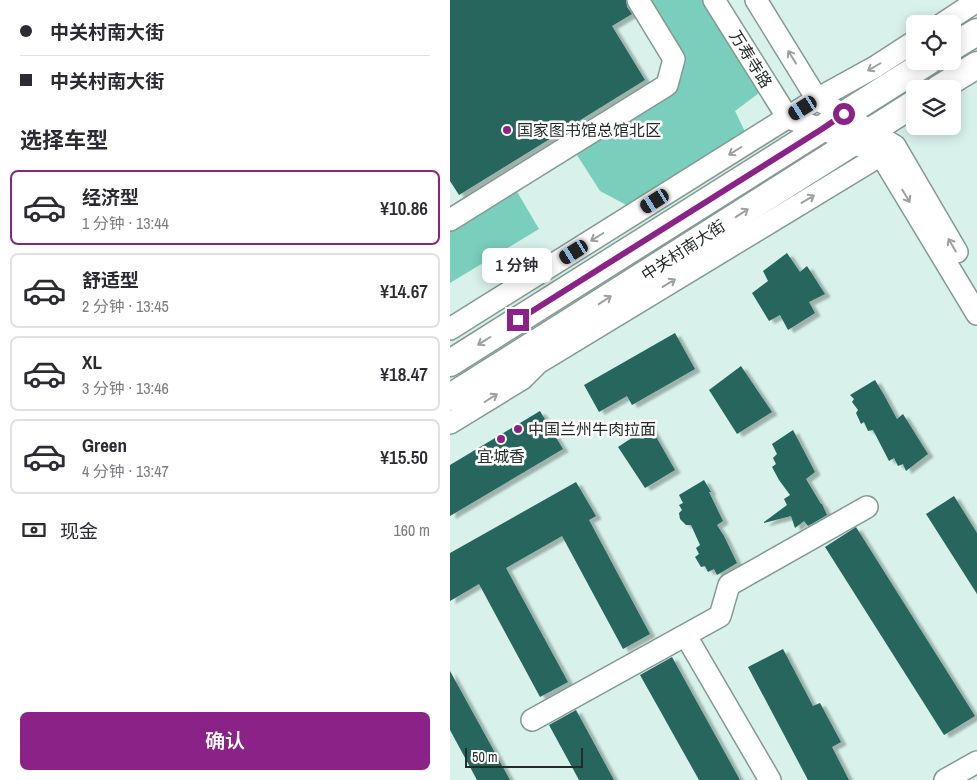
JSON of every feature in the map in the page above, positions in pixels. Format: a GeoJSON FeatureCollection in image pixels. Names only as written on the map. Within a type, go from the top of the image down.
{"type":"FeatureCollection","features":[{"type":"Feature","properties":{"kind":"main road"},"geometry":{"type":"LineString","coordinates":[[961,42],[977,32]]}},
{"type":"Feature","properties":{"kind":"main road"},"geometry":{"type":"LineString","coordinates":[[952,80],[977,64]]}},
{"type":"Feature","properties":{"kind":"main road","name":"中关村南大街"},"geometry":{"type":"LineString","coordinates":[[450,362],[915,70]]}},
{"type":"Feature","properties":{"kind":"main road","name":"中关村南大街"},"geometry":{"type":"LineString","coordinates":[[450,397],[906,108]]}},
{"type":"Feature","properties":{"kind":"main road"},"geometry":{"type":"LineString","coordinates":[[538,363],[563,326]]}},
{"type":"Feature","properties":{"kind":"street"},"geometry":{"type":"LineString","coordinates":[[450,220],[667,85],[674,59],[638,0]]}},
{"type":"Feature","properties":{"kind":"street","name":"万寿寺路"},"geometry":{"type":"LineString","coordinates":[[714,0],[788,118]]}},
{"type":"Feature","properties":{"kind":"street"},"geometry":{"type":"LineString","coordinates":[[756,0],[818,99],[844,114],[861,136]]}},
{"type":"Feature","properties":{"kind":"street"},"geometry":{"type":"LineString","coordinates":[[956,15],[977,1]]}},
{"type":"Feature","properties":{"kind":"street"},"geometry":{"type":"LineString","coordinates":[[450,329],[818,99],[875,67],[906,47]]}},
{"type":"Feature","properties":{"kind":"street"},"geometry":{"type":"LineString","coordinates":[[788,118],[822,129],[861,136],[888,150],[977,287]]}},
{"type":"Feature","properties":{"kind":"street"},"geometry":{"type":"LineString","coordinates":[[888,150],[977,314]]}},
{"type":"Feature","properties":{"kind":"street","name":"中关村南大街"},"geometry":{"type":"LineString","coordinates":[[450,424],[522,379],[538,363],[888,150]]}},
{"type":"Feature","properties":{"kind":"street"},"geometry":{"type":"LineString","coordinates":[[532,720],[720,616],[730,585],[867,507]]}},
{"type":"Feature","properties":{"kind":"street"},"geometry":{"type":"LineString","coordinates":[[686,636],[770,780]]}},
{"type":"Feature","properties":{"kind":"street"},"geometry":{"type":"LineString","coordinates":[[945,780],[977,762]]}},
{"type":"Feature","properties":{"kind":"green space"},"geometry":{"type":"Polygon","coordinates":[[[649,0],[707,0],[763,90],[735,111],[747,136],[634,209],[600,191],[577,155],[672,89],[649,0]]]}},
{"type":"Feature","properties":{"kind":"green space"},"geometry":{"type":"Polygon","coordinates":[[[516,190],[539,229],[450,283],[450,229],[516,190]]]}},
{"type":"Feature","properties":{"kind":"building","name":"国家图书馆总馆北区"},"geometry":{"type":"Polygon","coordinates":[[[450,0],[626,0],[627,7],[632,14],[612,26],[645,80],[459,195],[450,181],[450,0]]]}},
{"type":"Feature","properties":{"kind":"building"},"geometry":{"type":"Polygon","coordinates":[[[787,253],[800,272],[807,266],[825,294],[809,302],[815,313],[788,330],[780,315],[769,321],[752,293],[768,281],[763,271],[787,253]]]}},
{"type":"Feature","properties":{"kind":"building"},"geometry":{"type":"Polygon","coordinates":[[[675,333],[695,369],[632,405],[627,396],[599,412],[584,385],[675,333]]]}},
{"type":"Feature","properties":{"kind":"building"},"geometry":{"type":"Polygon","coordinates":[[[741,366],[772,412],[737,434],[709,390],[741,366]]]}},
{"type":"Feature","properties":{"kind":"building"},"geometry":{"type":"Polygon","coordinates":[[[875,380],[897,419],[903,414],[928,454],[906,471],[903,464],[898,466],[894,458],[889,461],[873,430],[868,431],[864,422],[861,424],[856,413],[858,410],[852,402],[854,399],[850,395],[875,380]]]}},
{"type":"Feature","properties":{"kind":"building"},"geometry":{"type":"Polygon","coordinates":[[[540,411],[563,449],[450,516],[450,465],[540,411]]]}},
{"type":"Feature","properties":{"kind":"building"},"geometry":{"type":"Polygon","coordinates":[[[650,426],[675,470],[645,488],[618,447],[650,426]]]}},
{"type":"Feature","properties":{"kind":"building"},"geometry":{"type":"Polygon","coordinates":[[[793,430],[815,472],[806,479],[827,515],[808,526],[804,521],[795,528],[791,516],[764,523],[787,505],[784,499],[790,495],[772,467],[776,464],[773,458],[777,454],[772,444],[793,430]]]}},
{"type":"Feature","properties":{"kind":"building"},"geometry":{"type":"Polygon","coordinates":[[[704,480],[723,521],[717,525],[737,563],[717,575],[714,569],[708,572],[705,566],[701,567],[695,557],[699,554],[696,548],[700,545],[691,525],[686,525],[680,519],[679,513],[682,510],[679,505],[683,503],[679,495],[704,480]]]}},
{"type":"Feature","properties":{"kind":"building"},"geometry":{"type":"Polygon","coordinates":[[[576,482],[596,516],[589,520],[650,634],[623,649],[562,536],[506,568],[568,682],[540,697],[479,584],[450,601],[450,553],[576,482]]]}},
{"type":"Feature","properties":{"kind":"building"},"geometry":{"type":"Polygon","coordinates":[[[954,496],[977,533],[977,594],[926,514],[954,496]]]}},
{"type":"Feature","properties":{"kind":"building"},"geometry":{"type":"Polygon","coordinates":[[[856,527],[975,716],[944,735],[825,547],[856,527]]]}},
{"type":"Feature","properties":{"kind":"building"},"geometry":{"type":"Polygon","coordinates":[[[783,649],[813,706],[820,703],[841,742],[832,747],[849,780],[808,780],[748,667],[783,649]]]}},
{"type":"Feature","properties":{"kind":"building"},"geometry":{"type":"Polygon","coordinates":[[[672,657],[740,780],[699,780],[640,675],[672,657]]]}},
{"type":"Feature","properties":{"kind":"building"},"geometry":{"type":"Polygon","coordinates":[[[450,671],[510,780],[477,780],[450,730],[450,671]]]}},
{"type":"Feature","properties":{"kind":"building"},"geometry":{"type":"Polygon","coordinates":[[[576,710],[614,780],[579,780],[549,725],[576,710]]]}},
{"type":"Feature","properties":{"kind":"place","name":"国家图书馆总馆北区"},"geometry":{"type":"Point","coordinates":[507,130]}},
{"type":"Feature","properties":{"kind":"place","name":"中国兰州牛肉拉面"},"geometry":{"type":"Point","coordinates":[518,429]}},
{"type":"Feature","properties":{"kind":"place","name":"宜城香"},"geometry":{"type":"Point","coordinates":[501,439]}},
{"type":"Feature","properties":{"kind":"route"},"geometry":{"type":"LineString","coordinates":[[518,320],[844,114]]}}]}
